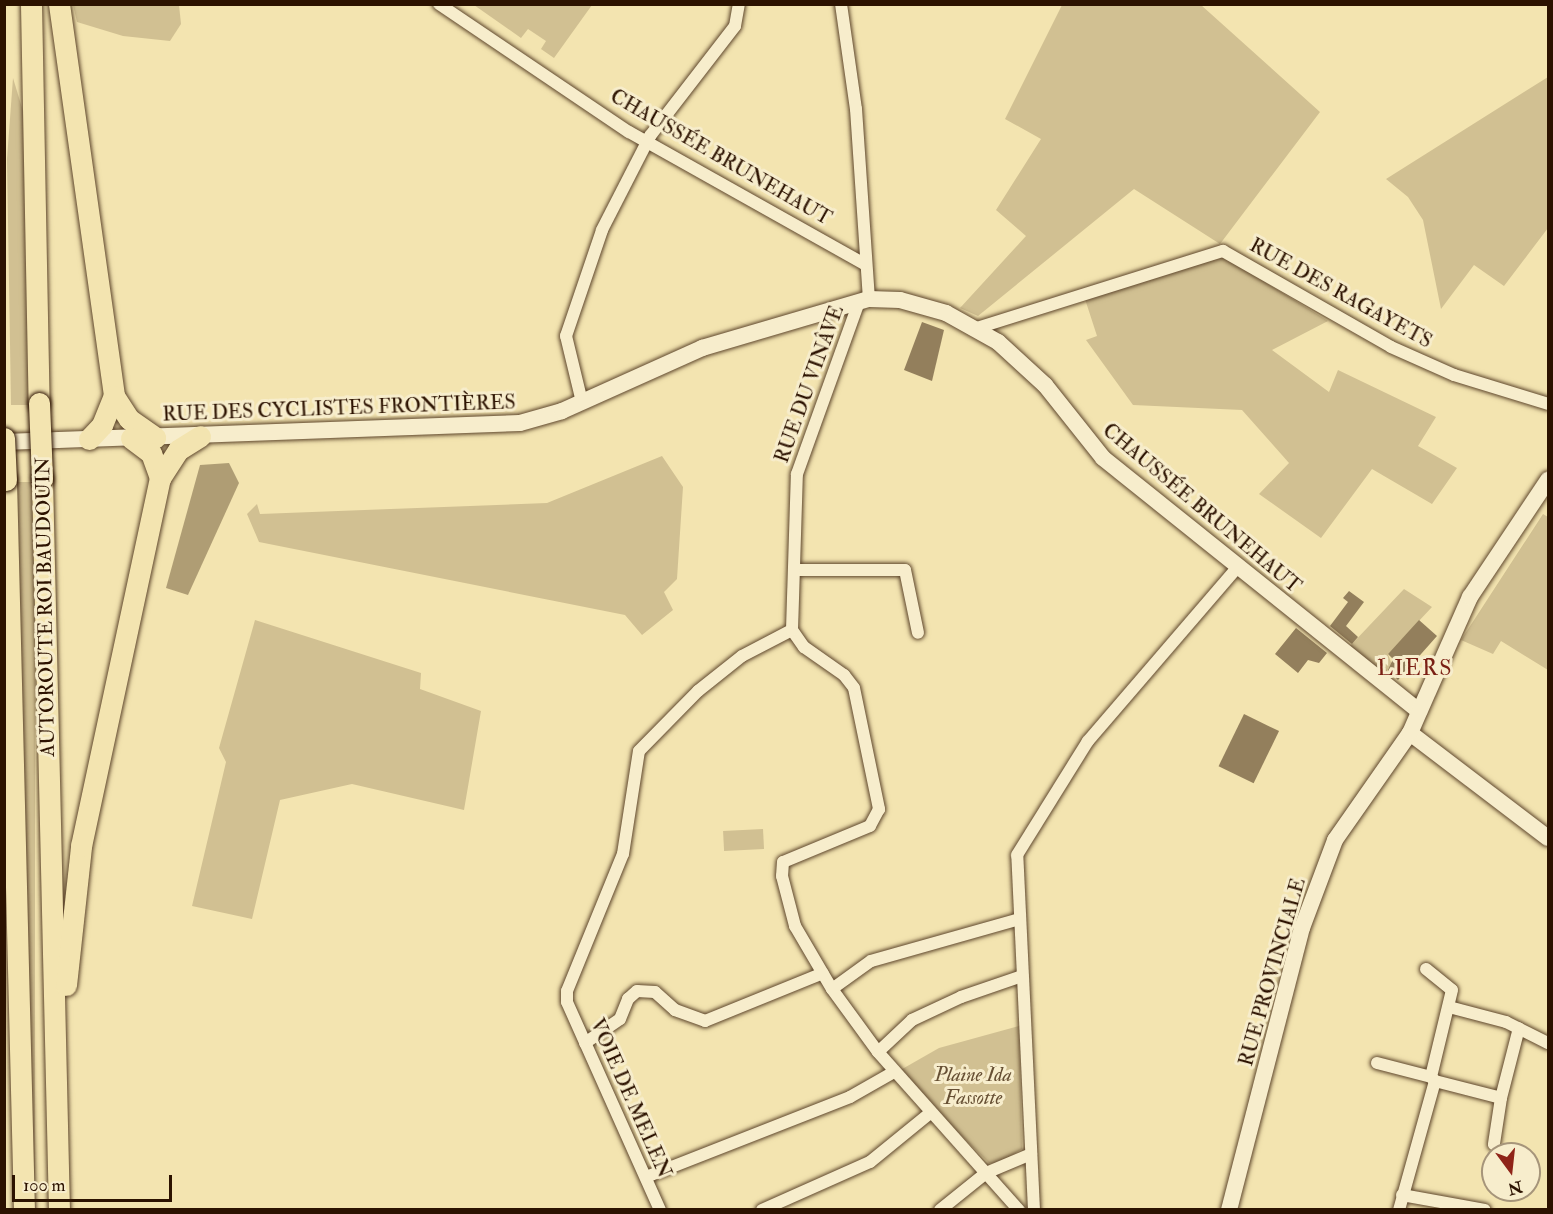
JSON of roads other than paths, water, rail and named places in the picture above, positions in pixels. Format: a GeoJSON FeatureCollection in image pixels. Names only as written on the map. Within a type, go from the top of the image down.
{"type":"FeatureCollection","features":[{"type":"Feature","properties":{"kind":"highway","name":"AUTOROUTE ROI BAUDOUIN"},"geometry":{"type":"LineString","coordinates":[[31,4],[59,1209]]}},
{"type":"Feature","properties":{"kind":"highway"},"geometry":{"type":"LineString","coordinates":[[59,4],[114,396],[129,419],[155,437]]}},
{"type":"Feature","properties":{"kind":"highway"},"geometry":{"type":"LineString","coordinates":[[89,439],[102,425],[114,396]]}},
{"type":"Feature","properties":{"kind":"highway"},"geometry":{"type":"LineString","coordinates":[[56,1050],[81,846],[160,478],[178,450],[200,436]]}},
{"type":"Feature","properties":{"kind":"highway"},"geometry":{"type":"LineString","coordinates":[[131,438],[151,453],[160,478]]}},
{"type":"Feature","properties":{"kind":"highway","name":"AUTOROUTE ROI BAUDOUIN"},"geometry":{"type":"LineString","coordinates":[[4,440],[24,1209]]}},
{"type":"Feature","properties":{"kind":"highway"},"geometry":{"type":"LineString","coordinates":[[4,976],[9,1015],[19,1041]]}},
{"type":"Feature","properties":{"kind":"street","name":"CHAUSSÉE BRUNEHAUT"},"geometry":{"type":"LineString","coordinates":[[439,4],[646,142],[864,264]]}},
{"type":"Feature","properties":{"kind":"street"},"geometry":{"type":"LineString","coordinates":[[582,402],[566,336],[602,230],[646,142],[735,26],[739,4]]}},
{"type":"Feature","properties":{"kind":"street"},"geometry":{"type":"LineString","coordinates":[[841,4],[856,109],[864,300]]}},
{"type":"Feature","properties":{"kind":"street","name":"RUE DES RAGAYETS"},"geometry":{"type":"LineString","coordinates":[[977,327],[1223,251],[1391,347],[1454,375],[1548,404]]}},
{"type":"Feature","properties":{"kind":"street","name":"CHAUSSÉE BRUNEHAUT"},"geometry":{"type":"LineString","coordinates":[[864,300],[900,300],[946,313],[977,327],[1045,385],[1103,458],[1237,568],[1419,711]]}},
{"type":"Feature","properties":{"kind":"street","name":"RUE DES CYCLISTES FRONTIÈRES"},"geometry":{"type":"LineString","coordinates":[[4,440],[501,426],[545,417],[702,348],[864,300]]}},
{"type":"Feature","properties":{"kind":"street","name":"RUE DU VINÂVE"},"geometry":{"type":"LineString","coordinates":[[792,630],[795,570],[792,519],[797,474],[864,300]]}},
{"type":"Feature","properties":{"kind":"street","name":"RUE PROVINCIALE"},"geometry":{"type":"LineString","coordinates":[[1229,1209],[1302,928],[1335,840],[1410,733],[1470,597],[1548,480]]}},
{"type":"Feature","properties":{"kind":"street"},"geometry":{"type":"LineString","coordinates":[[1034,1209],[1017,855],[1025,838],[1088,741],[1237,568]]}},
{"type":"Feature","properties":{"kind":"street"},"geometry":{"type":"LineString","coordinates":[[795,570],[905,570],[918,633]]}},
{"type":"Feature","properties":{"kind":"street"},"geometry":{"type":"LineString","coordinates":[[792,630],[804,647],[843,675],[854,688],[879,814],[870,826],[792,857],[781,866],[795,926],[832,989],[878,1053],[1018,1209]]}},
{"type":"Feature","properties":{"kind":"street","name":"VOIE DE MELEN"},"geometry":{"type":"LineString","coordinates":[[660,1209],[567,1002],[571,979],[623,854],[639,752],[698,691],[742,656],[792,630]]}},
{"type":"Feature","properties":{"kind":"street"},"geometry":{"type":"LineString","coordinates":[[1410,733],[1548,838]]}},
{"type":"Feature","properties":{"kind":"street"},"geometry":{"type":"LineString","coordinates":[[832,989],[871,961],[1019,918]]}},
{"type":"Feature","properties":{"kind":"street"},"geometry":{"type":"LineString","coordinates":[[1399,1209],[1449,1007],[1451,985],[1426,969]]}},
{"type":"Feature","properties":{"kind":"street"},"geometry":{"type":"LineString","coordinates":[[585,1043],[620,1019],[628,999],[637,991],[655,992],[675,1010],[705,1021],[823,973]]}},
{"type":"Feature","properties":{"kind":"street"},"geometry":{"type":"LineString","coordinates":[[878,1053],[912,1020],[961,997],[1022,976]]}},
{"type":"Feature","properties":{"kind":"street"},"geometry":{"type":"LineString","coordinates":[[1449,1007],[1519,1028],[1548,1043]]}},
{"type":"Feature","properties":{"kind":"street"},"geometry":{"type":"LineString","coordinates":[[1494,1142],[1502,1098],[1519,1028]]}},
{"type":"Feature","properties":{"kind":"street"},"geometry":{"type":"LineString","coordinates":[[1377,1063],[1502,1098]]}},
{"type":"Feature","properties":{"kind":"street"},"geometry":{"type":"LineString","coordinates":[[646,1177],[850,1097],[894,1071]]}},
{"type":"Feature","properties":{"kind":"street"},"geometry":{"type":"LineString","coordinates":[[762,1209],[870,1162],[930,1113]]}},
{"type":"Feature","properties":{"kind":"street"},"geometry":{"type":"LineString","coordinates":[[940,1209],[986,1173],[1031,1154]]}},
{"type":"Feature","properties":{"kind":"street"},"geometry":{"type":"LineString","coordinates":[[1402,1195],[1485,1209]]}},
{"type":"Feature","properties":{"kind":"district","name":"LIERS"},"geometry":{"type":"Point","coordinates":[1415,669]}},
{"type":"Feature","properties":{"kind":"park label","name":"Plaine Ida Fassotte"},"geometry":{"type":"Point","coordinates":[973,1086]}}]}
